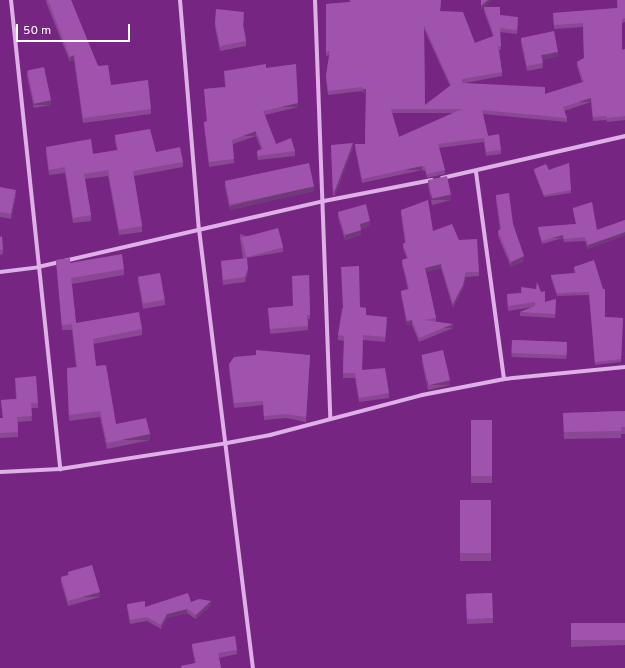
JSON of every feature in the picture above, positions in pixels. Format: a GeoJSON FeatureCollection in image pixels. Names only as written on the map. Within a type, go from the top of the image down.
{"type":"FeatureCollection","features":[{"type":"Feature","properties":{"kind":"street"},"geometry":{"type":"LineString","coordinates":[[11,0],[60,469]]}},
{"type":"Feature","properties":{"kind":"street"},"geometry":{"type":"LineString","coordinates":[[180,0],[199,229],[227,443],[253,668]]}},
{"type":"Feature","properties":{"kind":"street"},"geometry":{"type":"LineString","coordinates":[[315,0],[324,201],[330,419]]}},
{"type":"Feature","properties":{"kind":"street"},"geometry":{"type":"LineString","coordinates":[[0,272],[38,267],[324,201],[476,172],[625,136]]}},
{"type":"Feature","properties":{"kind":"street"},"geometry":{"type":"LineString","coordinates":[[476,172],[504,379]]}},
{"type":"Feature","properties":{"kind":"street"},"geometry":{"type":"LineString","coordinates":[[0,472],[60,469],[227,443],[270,435],[422,395],[504,379],[625,367]]}},
{"type":"Feature","properties":{"kind":"building"},"geometry":{"type":"Polygon","coordinates":[[[48,0],[71,0],[98,66],[108,65],[111,85],[148,80],[151,109],[83,118],[74,55],[70,57],[48,0]]]}},
{"type":"Feature","properties":{"kind":"building"},"geometry":{"type":"Polygon","coordinates":[[[350,0],[441,0],[440,11],[463,12],[475,43],[494,36],[484,7],[500,7],[500,15],[518,17],[517,30],[500,28],[501,46],[498,46],[502,72],[462,79],[462,83],[545,87],[545,94],[584,82],[577,62],[584,58],[583,23],[554,25],[553,13],[618,8],[617,0],[625,0],[625,18],[622,19],[622,50],[625,49],[625,116],[607,118],[606,116],[593,117],[591,98],[563,107],[567,118],[482,110],[488,136],[499,134],[501,150],[486,152],[484,138],[438,144],[445,170],[427,174],[425,167],[422,166],[362,179],[355,144],[365,144],[366,89],[363,89],[362,87],[328,91],[326,75],[330,51],[326,52],[326,4],[351,2],[350,0]],[[424,25],[425,105],[451,85],[424,25]],[[391,109],[399,137],[462,109],[391,109]]]}},
{"type":"Feature","properties":{"kind":"building"},"geometry":{"type":"Polygon","coordinates":[[[481,0],[488,0],[481,6],[481,0]]]}},
{"type":"Feature","properties":{"kind":"building"},"geometry":{"type":"Polygon","coordinates":[[[216,9],[244,12],[243,24],[246,41],[220,46],[215,22],[216,9]]]}},
{"type":"Feature","properties":{"kind":"building"},"geometry":{"type":"Polygon","coordinates":[[[554,31],[558,52],[541,55],[543,63],[527,66],[521,38],[554,31]]]}},
{"type":"Feature","properties":{"kind":"building"},"geometry":{"type":"Polygon","coordinates":[[[266,64],[266,68],[296,64],[298,103],[263,111],[276,144],[291,138],[295,151],[258,156],[257,151],[263,149],[256,131],[232,140],[234,159],[209,162],[204,122],[207,121],[204,89],[226,87],[224,71],[266,64]]]}},
{"type":"Feature","properties":{"kind":"building"},"geometry":{"type":"Polygon","coordinates":[[[44,67],[51,100],[34,104],[27,71],[44,67]]]}},
{"type":"Feature","properties":{"kind":"building"},"geometry":{"type":"Polygon","coordinates":[[[150,129],[156,152],[180,147],[183,162],[133,171],[142,226],[119,230],[108,170],[84,174],[91,215],[73,218],[65,167],[49,170],[46,147],[91,139],[93,154],[118,150],[115,135],[150,129]]]}},
{"type":"Feature","properties":{"kind":"building"},"geometry":{"type":"Polygon","coordinates":[[[353,143],[335,190],[333,191],[331,145],[353,143]]]}},
{"type":"Feature","properties":{"kind":"building"},"geometry":{"type":"Polygon","coordinates":[[[309,163],[314,186],[230,204],[225,181],[309,163]]]}},
{"type":"Feature","properties":{"kind":"building"},"geometry":{"type":"Polygon","coordinates":[[[569,163],[571,190],[544,195],[534,169],[546,164],[549,170],[569,163]]]}},
{"type":"Feature","properties":{"kind":"building"},"geometry":{"type":"Polygon","coordinates":[[[447,176],[451,195],[432,199],[428,180],[447,176]]]}},
{"type":"Feature","properties":{"kind":"building"},"geometry":{"type":"Polygon","coordinates":[[[0,187],[16,190],[11,214],[0,212],[0,187]]]}},
{"type":"Feature","properties":{"kind":"building"},"geometry":{"type":"Polygon","coordinates":[[[509,193],[513,224],[524,256],[511,262],[498,231],[501,229],[496,195],[509,193]]]}},
{"type":"Feature","properties":{"kind":"building"},"geometry":{"type":"Polygon","coordinates":[[[428,200],[433,231],[452,224],[459,240],[477,239],[479,272],[466,272],[463,285],[453,304],[441,264],[425,268],[436,318],[424,320],[453,324],[419,338],[412,320],[407,321],[401,291],[409,289],[402,260],[408,258],[403,244],[406,242],[401,210],[428,200]]]}},
{"type":"Feature","properties":{"kind":"building"},"geometry":{"type":"Polygon","coordinates":[[[592,202],[597,230],[625,220],[625,232],[588,245],[585,237],[564,239],[563,235],[542,241],[538,227],[576,224],[573,208],[592,202]]]}},
{"type":"Feature","properties":{"kind":"building"},"geometry":{"type":"Polygon","coordinates":[[[366,204],[370,221],[360,224],[361,230],[345,235],[338,212],[366,204]]]}},
{"type":"Feature","properties":{"kind":"building"},"geometry":{"type":"Polygon","coordinates":[[[278,228],[283,247],[246,257],[241,238],[278,228]]]}},
{"type":"Feature","properties":{"kind":"building"},"geometry":{"type":"Polygon","coordinates":[[[2,236],[3,249],[0,250],[0,237],[2,236]]]}},
{"type":"Feature","properties":{"kind":"building"},"geometry":{"type":"Polygon","coordinates":[[[122,254],[124,269],[71,278],[76,323],[139,312],[142,329],[93,339],[96,366],[106,365],[116,424],[146,418],[150,434],[107,443],[100,411],[69,415],[67,368],[77,367],[72,324],[62,325],[56,260],[70,258],[70,263],[122,254]]]}},
{"type":"Feature","properties":{"kind":"building"},"geometry":{"type":"Polygon","coordinates":[[[247,258],[248,269],[245,277],[223,280],[221,261],[247,258]]]}},
{"type":"Feature","properties":{"kind":"building"},"geometry":{"type":"Polygon","coordinates":[[[594,260],[603,289],[605,289],[605,317],[623,318],[621,359],[595,362],[589,292],[557,293],[551,275],[576,273],[574,267],[594,260]]]}},
{"type":"Feature","properties":{"kind":"building"},"geometry":{"type":"Polygon","coordinates":[[[359,266],[360,307],[366,308],[366,315],[387,317],[385,337],[363,335],[362,370],[385,368],[389,393],[359,398],[355,373],[343,373],[344,336],[338,335],[343,308],[341,267],[359,266]]]}},
{"type":"Feature","properties":{"kind":"building"},"geometry":{"type":"Polygon","coordinates":[[[160,273],[165,300],[143,303],[138,277],[160,273]]]}},
{"type":"Feature","properties":{"kind":"building"},"geometry":{"type":"Polygon","coordinates":[[[309,275],[310,315],[307,315],[308,326],[270,329],[268,308],[293,306],[292,276],[309,275]]]}},
{"type":"Feature","properties":{"kind":"building"},"geometry":{"type":"Polygon","coordinates":[[[537,282],[541,292],[545,291],[545,302],[556,299],[555,314],[520,312],[535,306],[535,302],[508,306],[507,294],[522,293],[521,287],[536,289],[537,282]]]}},
{"type":"Feature","properties":{"kind":"building"},"geometry":{"type":"Polygon","coordinates":[[[512,340],[567,342],[567,355],[512,353],[512,340]]]}},
{"type":"Feature","properties":{"kind":"building"},"geometry":{"type":"Polygon","coordinates":[[[256,350],[310,355],[306,417],[286,414],[264,416],[263,401],[234,403],[229,364],[234,357],[256,355],[256,350]]]}},
{"type":"Feature","properties":{"kind":"building"},"geometry":{"type":"Polygon","coordinates":[[[443,350],[450,380],[429,385],[422,355],[443,350]]]}},
{"type":"Feature","properties":{"kind":"building"},"geometry":{"type":"Polygon","coordinates":[[[36,376],[38,403],[31,403],[32,416],[17,417],[18,432],[0,433],[0,418],[3,418],[1,400],[17,399],[15,378],[36,376]]]}},
{"type":"Feature","properties":{"kind":"building"},"geometry":{"type":"Polygon","coordinates":[[[625,411],[625,427],[621,427],[621,431],[564,432],[563,413],[625,411]]]}},
{"type":"Feature","properties":{"kind":"building"},"geometry":{"type":"Polygon","coordinates":[[[471,420],[492,420],[492,476],[471,476],[471,420]]]}},
{"type":"Feature","properties":{"kind":"building"},"geometry":{"type":"Polygon","coordinates":[[[460,500],[491,500],[491,553],[460,553],[460,500]]]}},
{"type":"Feature","properties":{"kind":"building"},"geometry":{"type":"Polygon","coordinates":[[[92,565],[100,592],[68,601],[61,577],[69,575],[68,572],[92,565]]]}},
{"type":"Feature","properties":{"kind":"building"},"geometry":{"type":"Polygon","coordinates":[[[188,593],[191,602],[199,599],[211,601],[196,615],[187,609],[167,614],[161,625],[147,617],[130,620],[127,604],[145,601],[145,607],[188,593]]]}},
{"type":"Feature","properties":{"kind":"building"},"geometry":{"type":"Polygon","coordinates":[[[492,593],[493,618],[467,619],[466,594],[492,593]]]}},
{"type":"Feature","properties":{"kind":"building"},"geometry":{"type":"Polygon","coordinates":[[[571,623],[625,623],[625,640],[571,640],[571,623]]]}},
{"type":"Feature","properties":{"kind":"building"},"geometry":{"type":"Polygon","coordinates":[[[235,636],[237,650],[218,653],[221,668],[182,668],[181,666],[196,663],[192,644],[235,636]]]}}]}
